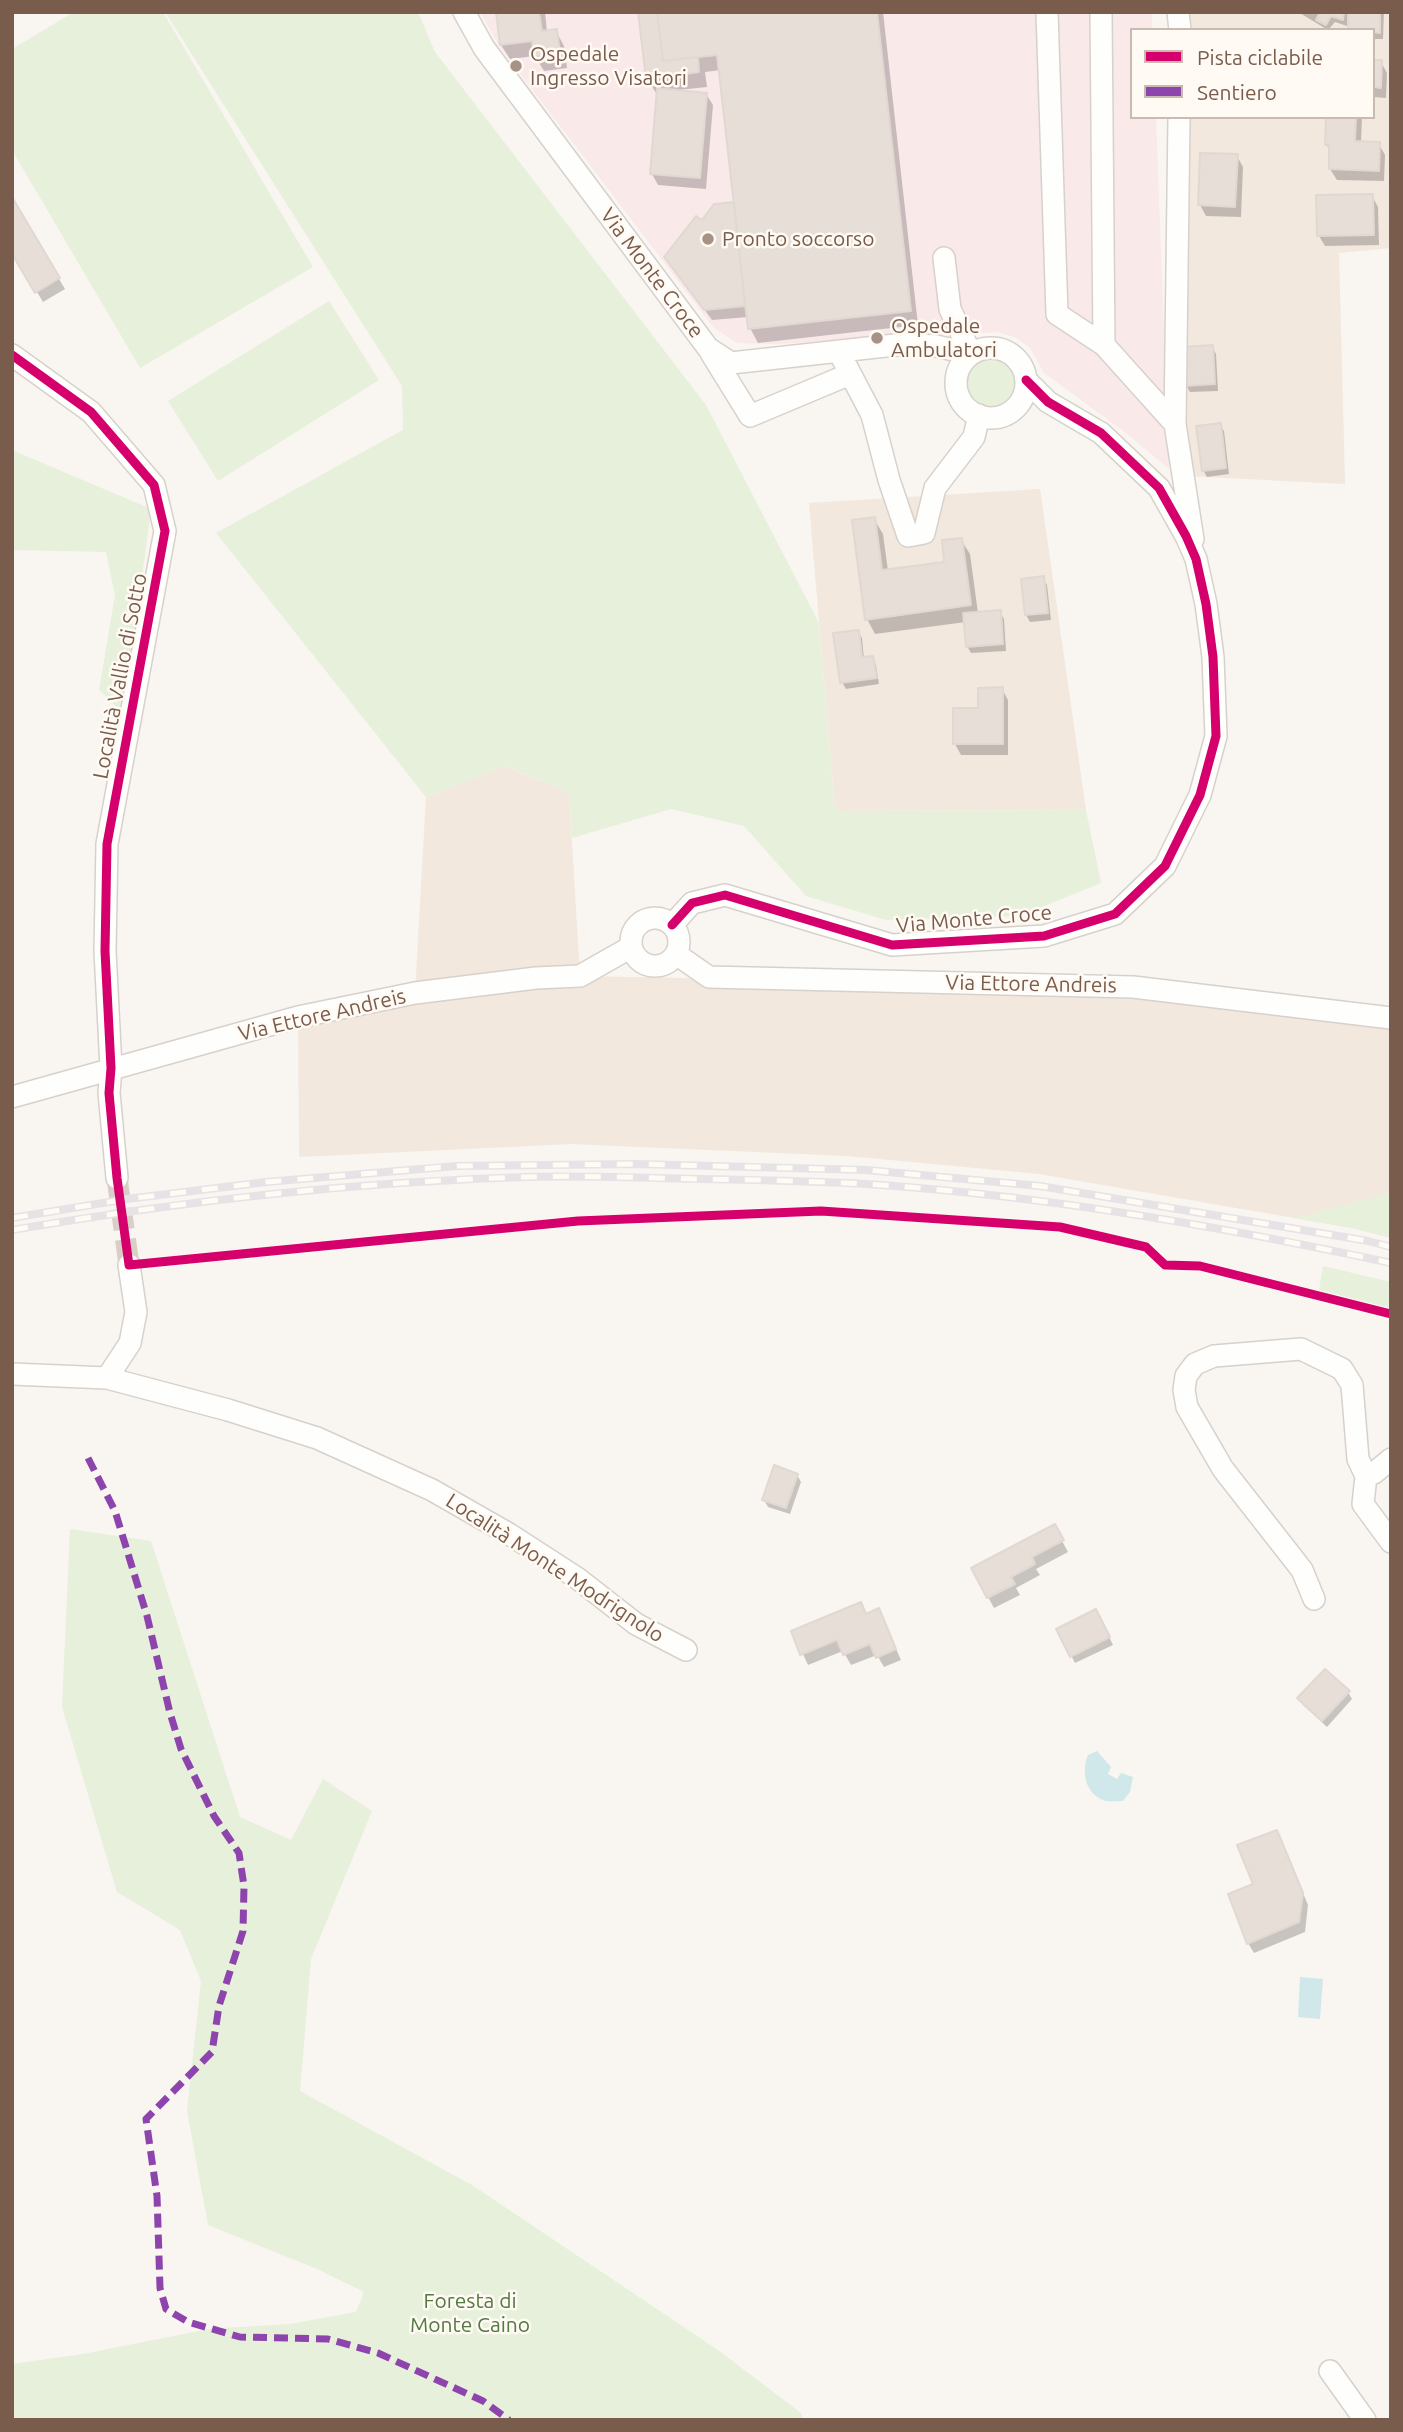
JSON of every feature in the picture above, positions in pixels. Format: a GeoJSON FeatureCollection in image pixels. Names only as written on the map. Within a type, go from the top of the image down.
{"type":"FeatureCollection","features":[{"type":"Feature","properties":{"kind":"street","name":"Via Monte Croce"},"geometry":{"type":"LineString","coordinates":[[464,12],[484,48],[708,348],[731,363],[904,344],[936,346],[971,354]]}},
{"type":"Feature","properties":{"kind":"street"},"geometry":{"type":"LineString","coordinates":[[1047,12],[1057,314],[1104,345],[1175,424]]}},
{"type":"Feature","properties":{"kind":"street"},"geometry":{"type":"LineString","coordinates":[[1101,12],[1104,345]]}},
{"type":"Feature","properties":{"kind":"street"},"geometry":{"type":"LineString","coordinates":[[1179,119],[1175,424],[1196,559]]}},
{"type":"Feature","properties":{"kind":"street"},"geometry":{"type":"LineString","coordinates":[[944,258],[950,309],[971,354]]}},
{"type":"Feature","properties":{"kind":"street"},"geometry":{"type":"LineString","coordinates":[[936,346],[957,376]]}},
{"type":"Feature","properties":{"kind":"street"},"geometry":{"type":"LineString","coordinates":[[708,348],[750,416],[850,374]]}},
{"type":"Feature","properties":{"kind":"street"},"geometry":{"type":"LineString","coordinates":[[839,352],[872,415],[889,480],[908,536],[924,533],[935,488],[996,419],[1015,409],[1024,395],[1026,380],[1020,363],[1013,355],[1003,350],[981,349],[971,354],[960,367],[957,376],[959,396],[971,411],[996,419]]}},
{"type":"Feature","properties":{"kind":"street","name":"Località Vallio di Sotto"},"geometry":{"type":"LineString","coordinates":[[12,355],[91,412],[154,485],[165,531],[107,844],[109,1093],[117,1178]]}},
{"type":"Feature","properties":{"kind":"street","name":"Via Monte Croce"},"geometry":{"type":"LineString","coordinates":[[672,925],[692,903],[725,895],[892,945],[1044,936],[1115,914],[1165,866],[1200,795],[1216,736],[1213,657],[1206,604],[1196,559],[1159,488],[1101,433],[1048,402],[1026,380]]}},
{"type":"Feature","properties":{"kind":"street"},"geometry":{"type":"LineString","coordinates":[[1020,402],[1048,402]]}},
{"type":"Feature","properties":{"kind":"street"},"geometry":{"type":"LineString","coordinates":[[656,918],[672,925],[678,934],[679,944],[676,954],[669,961],[651,966],[635,956],[631,938],[639,923],[656,918]]}},
{"type":"Feature","properties":{"kind":"street","name":"Via Ettore Andreis"},"geometry":{"type":"LineString","coordinates":[[12,1097],[298,1017],[415,993],[536,978],[580,976],[631,947]]}},
{"type":"Feature","properties":{"kind":"street","name":"Via Ettore Andreis"},"geometry":{"type":"LineString","coordinates":[[676,954],[709,977],[1133,987],[1391,1018]]}},
{"type":"Feature","properties":{"kind":"street"},"geometry":{"type":"LineString","coordinates":[[107,1378],[130,1343],[136,1312],[129,1265]]}},
{"type":"Feature","properties":{"kind":"street"},"geometry":{"type":"LineString","coordinates":[[1314,1599],[1302,1570],[1223,1468],[1186,1407],[1186,1376],[1195,1364],[1214,1356],[1301,1349],[1342,1369],[1352,1385],[1358,1459],[1366,1476],[1363,1504],[1391,1542]]}},
{"type":"Feature","properties":{"kind":"street","name":"Località Monte Modrignolo"},"geometry":{"type":"LineString","coordinates":[[12,1374],[107,1378],[228,1410],[317,1438],[432,1490],[509,1534],[577,1578],[636,1623],[685,1650]]}},
{"type":"Feature","properties":{"kind":"street"},"geometry":{"type":"LineString","coordinates":[[1366,1476],[1391,1459]]}},
{"type":"Feature","properties":{"kind":"street"},"geometry":{"type":"LineString","coordinates":[[1331,2371],[1365,2420]]}},
{"type":"Feature","properties":{"kind":"shaded area"},"geometry":{"type":"Polygon","coordinates":[[[480,12],[1152,12],[1152,28],[1130,28],[1130,119],[1156,119],[1169,469],[1126,433],[1044,373],[1030,348],[1017,338],[998,332],[776,344],[737,343],[714,328],[499,46],[480,12]]]}},
{"type":"Feature","properties":{"kind":"shaded area"},"geometry":{"type":"Polygon","coordinates":[[[1170,12],[1391,12],[1391,248],[1339,253],[1345,484],[1185,476],[1173,119],[1375,119],[1375,28],[1171,28],[1170,12]]]}},
{"type":"Feature","properties":{"kind":"shaded area"},"geometry":{"type":"Polygon","coordinates":[[[1040,489],[1086,810],[835,811],[809,503],[1040,489]]]}},
{"type":"Feature","properties":{"kind":"shaded area"},"geometry":{"type":"Polygon","coordinates":[[[505,766],[569,792],[580,976],[1133,987],[1391,1018],[1391,1238],[1352,1228],[1039,1174],[848,1156],[571,1144],[299,1157],[298,1017],[415,993],[426,797],[505,766]]]}},
{"type":"Feature","properties":{"kind":"green space"},"geometry":{"type":"Polygon","coordinates":[[[74,12],[163,12],[313,267],[140,368],[12,150],[12,49],[74,12]]]}},
{"type":"Feature","properties":{"kind":"green space"},"geometry":{"type":"Polygon","coordinates":[[[165,12],[418,12],[435,52],[706,405],[819,623],[835,811],[1086,810],[1101,883],[1020,916],[886,920],[806,896],[744,826],[671,809],[572,838],[569,792],[506,766],[426,797],[216,533],[403,430],[402,386],[165,12]]]}},
{"type":"Feature","properties":{"kind":"green space"},"geometry":{"type":"Polygon","coordinates":[[[329,301],[379,380],[218,481],[168,401],[329,301]]]}},
{"type":"Feature","properties":{"kind":"green space"},"geometry":{"type":"Polygon","coordinates":[[[991,358],[1009,365],[1016,383],[1009,401],[991,408],[973,401],[966,383],[973,365],[991,358]]]}},
{"type":"Feature","properties":{"kind":"green space"},"geometry":{"type":"Polygon","coordinates":[[[12,450],[151,509],[124,714],[99,690],[115,595],[106,552],[12,550],[12,450]]]}},
{"type":"Feature","properties":{"kind":"green space"},"geometry":{"type":"Polygon","coordinates":[[[1391,1193],[1391,1238],[1293,1218],[1391,1193]]]}},
{"type":"Feature","properties":{"kind":"green space"},"geometry":{"type":"Polygon","coordinates":[[[1323,1266],[1391,1282],[1391,1308],[1319,1290],[1323,1266]]]}},
{"type":"Feature","properties":{"kind":"green space","name":"Foresta di Monte Caino"},"geometry":{"type":"Polygon","coordinates":[[[70,1529],[151,1541],[240,1817],[291,1840],[323,1779],[372,1811],[311,1959],[300,2091],[472,2185],[718,2350],[801,2413],[803,2420],[12,2420],[12,2364],[83,2354],[209,2329],[290,2324],[356,2312],[364,2292],[317,2269],[208,2225],[187,2111],[201,1981],[180,1930],[117,1892],[62,1707],[70,1529]]]}},
{"type":"Feature","properties":{"kind":"water"},"geometry":{"type":"Polygon","coordinates":[[[1097,1751],[1111,1767],[1108,1774],[1117,1779],[1121,1773],[1133,1777],[1130,1792],[1123,1801],[1106,1801],[1093,1794],[1089,1788],[1085,1775],[1086,1762],[1088,1755],[1097,1751]]]}},
{"type":"Feature","properties":{"kind":"water"},"geometry":{"type":"Polygon","coordinates":[[[1300,1977],[1323,1979],[1320,2019],[1298,2017],[1300,1977]]]}},
{"type":"Feature","properties":{"kind":"building"},"geometry":{"type":"Polygon","coordinates":[[[496,12],[539,12],[542,31],[557,29],[560,54],[534,57],[532,41],[500,45],[496,12]]]}},
{"type":"Feature","properties":{"kind":"building"},"geometry":{"type":"Polygon","coordinates":[[[638,12],[657,12],[663,61],[698,57],[699,72],[646,79],[638,12]]]}},
{"type":"Feature","properties":{"kind":"building"},"geometry":{"type":"Polygon","coordinates":[[[657,12],[877,12],[911,311],[748,329],[717,55],[663,61],[657,12]]]}},
{"type":"Feature","properties":{"kind":"building"},"geometry":{"type":"Polygon","coordinates":[[[1320,12],[1344,12],[1343,20],[1331,16],[1326,25],[1316,20],[1320,12]]]}},
{"type":"Feature","properties":{"kind":"building"},"geometry":{"type":"Polygon","coordinates":[[[1348,12],[1380,12],[1380,33],[1375,32],[1375,28],[1348,28],[1348,12]]]}},
{"type":"Feature","properties":{"kind":"building"},"geometry":{"type":"Polygon","coordinates":[[[1375,60],[1382,60],[1381,88],[1375,87],[1375,60]]]}},
{"type":"Feature","properties":{"kind":"building"},"geometry":{"type":"Polygon","coordinates":[[[657,88],[707,93],[700,178],[650,174],[657,88]]]}},
{"type":"Feature","properties":{"kind":"building"},"geometry":{"type":"Polygon","coordinates":[[[1326,119],[1356,119],[1355,141],[1380,142],[1379,171],[1329,169],[1329,145],[1325,145],[1326,119]]]}},
{"type":"Feature","properties":{"kind":"building"},"geometry":{"type":"Polygon","coordinates":[[[1200,153],[1238,154],[1235,207],[1198,205],[1200,153]]]}},
{"type":"Feature","properties":{"kind":"building"},"geometry":{"type":"Polygon","coordinates":[[[1373,194],[1374,235],[1317,236],[1316,195],[1373,194]]]}},
{"type":"Feature","properties":{"kind":"building"},"geometry":{"type":"Polygon","coordinates":[[[12,197],[60,278],[35,293],[12,254],[12,197]]]}},
{"type":"Feature","properties":{"kind":"building","name":"Pronto soccorso"},"geometry":{"type":"Polygon","coordinates":[[[734,202],[745,306],[704,310],[664,257],[696,216],[702,220],[714,204],[734,202]]]}},
{"type":"Feature","properties":{"kind":"building"},"geometry":{"type":"Polygon","coordinates":[[[1213,345],[1215,384],[1184,386],[1182,347],[1213,345]]]}},
{"type":"Feature","properties":{"kind":"building"},"geometry":{"type":"Polygon","coordinates":[[[1221,423],[1226,468],[1202,471],[1196,426],[1221,423]]]}},
{"type":"Feature","properties":{"kind":"building"},"geometry":{"type":"Polygon","coordinates":[[[875,517],[882,570],[944,562],[942,540],[962,538],[971,605],[865,620],[852,520],[875,517]]]}},
{"type":"Feature","properties":{"kind":"building"},"geometry":{"type":"Polygon","coordinates":[[[1044,576],[1048,613],[1025,615],[1021,579],[1044,576]]]}},
{"type":"Feature","properties":{"kind":"building"},"geometry":{"type":"Polygon","coordinates":[[[1001,610],[1003,644],[966,647],[963,613],[1001,610]]]}},
{"type":"Feature","properties":{"kind":"building"},"geometry":{"type":"Polygon","coordinates":[[[859,630],[862,657],[873,656],[877,678],[840,683],[833,633],[859,630]]]}},
{"type":"Feature","properties":{"kind":"building"},"geometry":{"type":"Polygon","coordinates":[[[1003,687],[1003,744],[953,744],[953,708],[978,708],[978,688],[1003,687]]]}},
{"type":"Feature","properties":{"kind":"building"},"geometry":{"type":"Polygon","coordinates":[[[774,1465],[798,1474],[786,1508],[762,1500],[774,1465]]]}},
{"type":"Feature","properties":{"kind":"building"},"geometry":{"type":"Polygon","coordinates":[[[1055,1524],[1064,1540],[1032,1557],[1035,1564],[1011,1577],[1015,1584],[987,1598],[971,1568],[1055,1524]]]}},
{"type":"Feature","properties":{"kind":"building"},"geometry":{"type":"Polygon","coordinates":[[[861,1602],[866,1614],[879,1608],[896,1649],[876,1658],[870,1644],[843,1655],[837,1640],[800,1655],[791,1631],[861,1602]]]}},
{"type":"Feature","properties":{"kind":"building"},"geometry":{"type":"Polygon","coordinates":[[[1096,1609],[1110,1637],[1070,1657],[1056,1629],[1096,1609]]]}},
{"type":"Feature","properties":{"kind":"building"},"geometry":{"type":"Polygon","coordinates":[[[1325,1669],[1350,1691],[1322,1721],[1297,1698],[1325,1669]]]}},
{"type":"Feature","properties":{"kind":"building"},"geometry":{"type":"Polygon","coordinates":[[[1277,1830],[1303,1893],[1299,1922],[1247,1944],[1228,1894],[1253,1884],[1237,1845],[1277,1830]]]}},
{"type":"Feature","properties":{"kind":"tunnel"},"geometry":{"type":"LineString","coordinates":[[117,1178],[129,1265]]}},
{"type":"Feature","properties":{"kind":"railway"},"geometry":{"type":"LineString","coordinates":[[12,1218],[127,1199],[266,1182],[457,1166],[636,1164],[866,1170],[1040,1186],[1391,1247]]}},
{"type":"Feature","properties":{"kind":"railway"},"geometry":{"type":"LineString","coordinates":[[12,1230],[268,1194],[396,1183],[547,1176],[768,1180],[945,1190],[1073,1205],[1264,1237],[1391,1263]]}},
{"type":"Feature","properties":{"kind":"marked path"},"geometry":{"type":"LineString","coordinates":[[88,1458],[115,1511],[147,1616],[181,1749],[214,1816],[239,1853],[244,1886],[243,1931],[219,2006],[212,2052],[146,2119],[157,2196],[160,2288],[166,2309],[188,2322],[240,2337],[328,2339],[378,2353],[483,2401],[509,2420]]}},
{"type":"Feature","properties":{"kind":"cycle path"},"geometry":{"type":"LineString","coordinates":[[12,355],[91,412],[154,485],[165,531],[107,844],[105,951],[111,1068],[109,1093],[129,1265],[578,1221],[821,1211],[1060,1227],[1146,1247],[1165,1265],[1200,1266],[1391,1314]]}},
{"type":"Feature","properties":{"kind":"cycle path"},"geometry":{"type":"LineString","coordinates":[[672,925],[692,903],[725,895],[892,945],[1044,936],[1115,914],[1165,866],[1200,795],[1216,736],[1213,657],[1206,604],[1196,559],[1159,488],[1101,433],[1048,402],[1026,380]]}},
{"type":"Feature","properties":{"kind":"place","name":"Ospedale Ingresso Visatori"},"geometry":{"type":"Point","coordinates":[516,66]}},
{"type":"Feature","properties":{"kind":"place","name":"Pronto soccorso"},"geometry":{"type":"Point","coordinates":[708,239]}},
{"type":"Feature","properties":{"kind":"place","name":"Ospedale Ambulatori"},"geometry":{"type":"Point","coordinates":[877,338]}}]}
